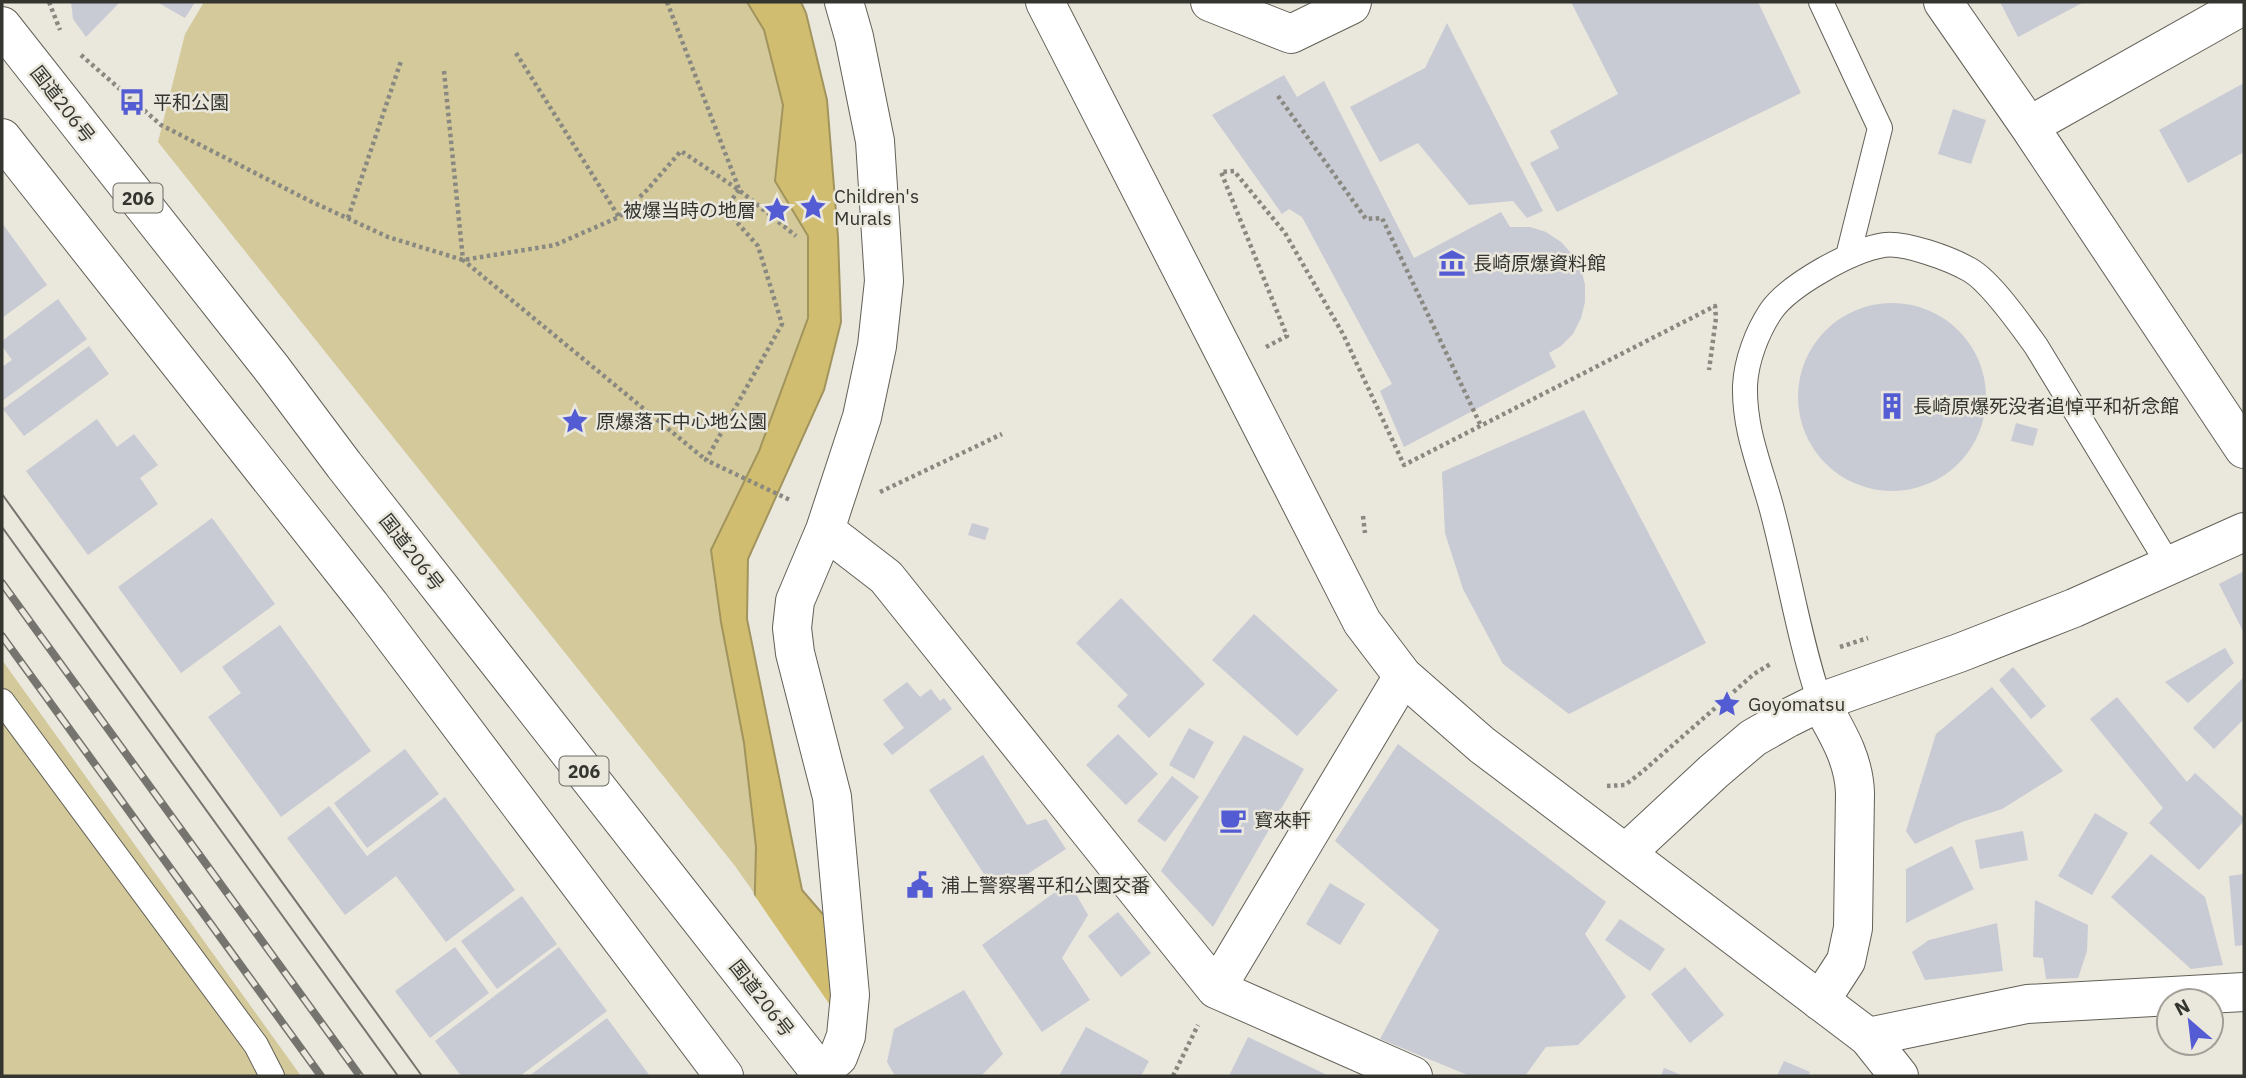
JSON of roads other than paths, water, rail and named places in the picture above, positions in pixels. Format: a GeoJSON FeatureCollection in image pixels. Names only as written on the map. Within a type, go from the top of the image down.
{"type":"FeatureCollection","features":[{"type":"Feature","properties":{"kind":"main road"},"geometry":{"type":"LineString","coordinates":[[822,1074],[838,1056],[846,1037],[850,995],[832,797],[795,653],[792,628],[795,601],[817,517],[862,417],[877,346],[884,281],[875,141],[855,37],[844,2]]}},
{"type":"Feature","properties":{"kind":"main road"},"geometry":{"type":"LineString","coordinates":[[1045,2],[1362,622],[1403,676],[1482,745],[1627,852],[1868,1037],[1899,1076]]}},
{"type":"Feature","properties":{"kind":"main road"},"geometry":{"type":"LineString","coordinates":[[1210,2],[1292,34],[1351,5],[1352,2]]}},
{"type":"Feature","properties":{"kind":"main road"},"geometry":{"type":"LineString","coordinates":[[1943,2],[2244,449]]}},
{"type":"Feature","properties":{"kind":"main road"},"geometry":{"type":"LineString","coordinates":[[2029,126],[2244,5]]}},
{"type":"Feature","properties":{"kind":"main road","name":"国道206号"},"geometry":{"type":"LineString","coordinates":[[2,26],[822,1074]]}},
{"type":"Feature","properties":{"kind":"main road"},"geometry":{"type":"LineString","coordinates":[[2,138],[370,604],[724,1076]]}},
{"type":"Feature","properties":{"kind":"main road"},"geometry":{"type":"LineString","coordinates":[[817,517],[886,577],[1216,989],[1413,1076]]}},
{"type":"Feature","properties":{"kind":"main road"},"geometry":{"type":"LineString","coordinates":[[1627,852],[1753,738],[1804,710],[2074,608],[2244,532]]}},
{"type":"Feature","properties":{"kind":"main road"},"geometry":{"type":"LineString","coordinates":[[1216,989],[1403,676]]}},
{"type":"Feature","properties":{"kind":"main road"},"geometry":{"type":"LineString","coordinates":[[1804,710],[1847,751],[1854,773],[1853,928],[1846,961],[1820,1001]]}},
{"type":"Feature","properties":{"kind":"main road"},"geometry":{"type":"LineString","coordinates":[[1868,1037],[2026,1004],[2244,992]]}},
{"type":"Feature","properties":{"kind":"lane"},"geometry":{"type":"LineString","coordinates":[[1821,2],[1880,128],[1848,256]]}},
{"type":"Feature","properties":{"kind":"lane"},"geometry":{"type":"LineString","coordinates":[[1804,710],[1809,669],[1772,510],[1746,420],[1745,383],[1752,350],[1771,310],[1801,284],[1848,256],[1886,245],[1937,254],[1973,271],[2012,312],[2036,346],[2169,565]]}},
{"type":"Feature","properties":{"kind":"lane"},"geometry":{"type":"LineString","coordinates":[[2,701],[256,1045],[272,1076]]}},
{"type":"Feature","properties":{"kind":"tram line"},"geometry":{"type":"LineString","coordinates":[[2,494],[422,1076]]}},
{"type":"Feature","properties":{"kind":"tram line"},"geometry":{"type":"LineString","coordinates":[[2,527],[398,1076]]}},
{"type":"Feature","properties":{"kind":"railway"},"geometry":{"type":"LineString","coordinates":[[2,583],[360,1076]]}},
{"type":"Feature","properties":{"kind":"railway"},"geometry":{"type":"LineString","coordinates":[[2,636],[321,1076]]}},
{"type":"Feature","properties":{"kind":"place","name":"平和公園"},"geometry":{"type":"Point","coordinates":[132,102]}},
{"type":"Feature","properties":{"kind":"place","name":"Children's Murals"},"geometry":{"type":"Point","coordinates":[813,207]}},
{"type":"Feature","properties":{"kind":"place","name":"被爆当時の地層"},"geometry":{"type":"Point","coordinates":[777,210]}},
{"type":"Feature","properties":{"kind":"place","name":"長崎原爆資料館"},"geometry":{"type":"Point","coordinates":[1452,263]}},
{"type":"Feature","properties":{"kind":"place","name":"長崎原爆死没者追悼平和祈念館"},"geometry":{"type":"Point","coordinates":[1892,406]}},
{"type":"Feature","properties":{"kind":"place","name":"原爆落下中心地公園"},"geometry":{"type":"Point","coordinates":[575,421]}},
{"type":"Feature","properties":{"kind":"place","name":"Goyomatsu"},"geometry":{"type":"Point","coordinates":[1727,704]}},
{"type":"Feature","properties":{"kind":"place","name":"寳來軒"},"geometry":{"type":"Point","coordinates":[1233,820]}},
{"type":"Feature","properties":{"kind":"place","name":"浦上警察署平和公園交番"},"geometry":{"type":"Point","coordinates":[920,885]}}]}
